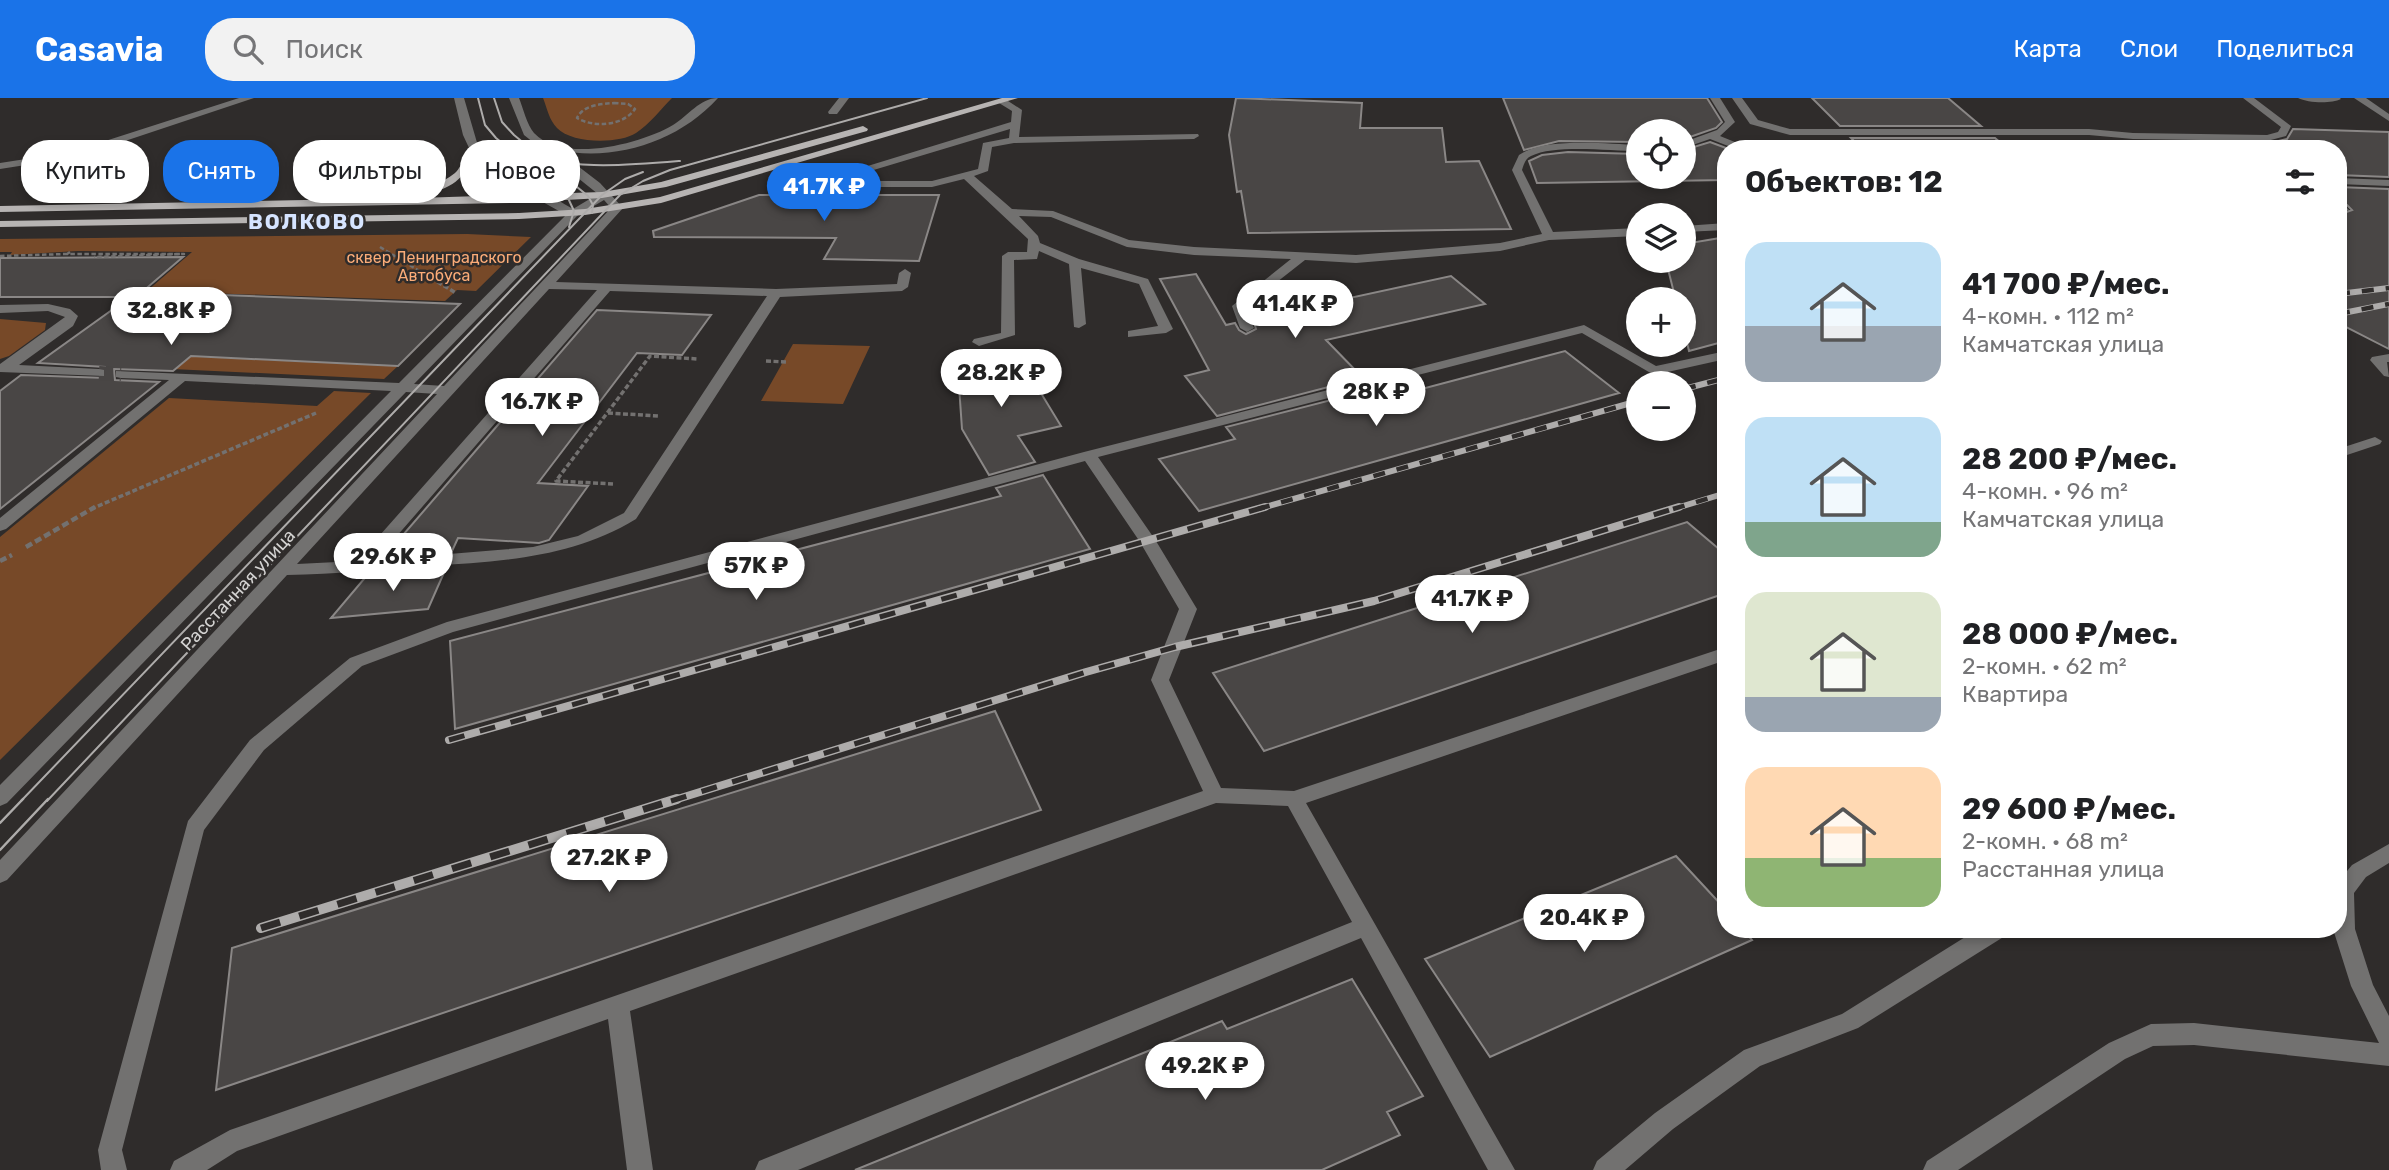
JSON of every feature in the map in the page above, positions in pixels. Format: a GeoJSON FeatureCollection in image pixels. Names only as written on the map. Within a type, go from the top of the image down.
{"type":"FeatureCollection","features":[{"type":"Feature","properties":{"kind":"main road"},"geometry":{"type":"LineString","coordinates":[[580,196],[605,195],[662,185],[970,98]]}},
{"type":"Feature","properties":{"kind":"main road"},"geometry":{"type":"LineString","coordinates":[[0,224],[573,214],[671,198],[1007,100]]}},
{"type":"Feature","properties":{"kind":"main road"},"geometry":{"type":"LineString","coordinates":[[0,209],[340,203]]}},
{"type":"Feature","properties":{"kind":"street"},"geometry":{"type":"LineString","coordinates":[[0,166],[73,156],[249,98]]}},
{"type":"Feature","properties":{"kind":"street"},"geometry":{"type":"LineString","coordinates":[[458,98],[470,140]]}},
{"type":"Feature","properties":{"kind":"street"},"geometry":{"type":"LineString","coordinates":[[514,98],[525,127],[537,140]]}},
{"type":"Feature","properties":{"kind":"street"},"geometry":{"type":"LineString","coordinates":[[580,150],[639,144],[666,135],[682,126],[713,98]]}},
{"type":"Feature","properties":{"kind":"street"},"geometry":{"type":"LineString","coordinates":[[833,112],[844,98]]}},
{"type":"Feature","properties":{"kind":"street"},"geometry":{"type":"LineString","coordinates":[[1696,141],[1721,132],[1730,122],[1715,98]]}},
{"type":"Feature","properties":{"kind":"street"},"geometry":{"type":"LineString","coordinates":[[1737,98],[1754,122],[1812,136],[2089,132],[2133,136],[2267,138],[2282,134],[2286,126],[2248,98]]}},
{"type":"Feature","properties":{"kind":"street"},"geometry":{"type":"LineString","coordinates":[[2303,98],[2336,99]]}},
{"type":"Feature","properties":{"kind":"street"},"geometry":{"type":"LineString","coordinates":[[2359,98],[2389,118]]}},
{"type":"Feature","properties":{"kind":"street"},"geometry":{"type":"LineString","coordinates":[[1007,100],[1017,110],[1014,140]]}},
{"type":"Feature","properties":{"kind":"street"},"geometry":{"type":"LineString","coordinates":[[1016,124],[814,184],[932,184],[983,171],[987,145],[1014,140],[1194,136]]}},
{"type":"Feature","properties":{"kind":"street"},"geometry":{"type":"LineString","coordinates":[[1711,136],[1722,140]]}},
{"type":"Feature","properties":{"kind":"street"},"geometry":{"type":"LineString","coordinates":[[2133,136],[2138,140]]}},
{"type":"Feature","properties":{"kind":"street"},"geometry":{"type":"LineString","coordinates":[[1549,236],[1517,170],[1520,161],[1528,153],[1545,150],[1626,148]]}},
{"type":"Feature","properties":{"kind":"street"},"geometry":{"type":"LineString","coordinates":[[580,173],[617,208]]}},
{"type":"Feature","properties":{"kind":"street"},"geometry":{"type":"LineString","coordinates":[[966,175],[1034,238],[1033,256],[1008,256],[1008,335],[979,342]]}},
{"type":"Feature","properties":{"kind":"street"},"geometry":{"type":"LineString","coordinates":[[2347,181],[2389,183]]}},
{"type":"Feature","properties":{"kind":"street","name":"Расстанная улица"},"geometry":{"type":"LineString","coordinates":[[0,798],[573,214],[605,195]]}},
{"type":"Feature","properties":{"kind":"street"},"geometry":{"type":"LineString","coordinates":[[554,203],[573,214]]}},
{"type":"Feature","properties":{"kind":"street","name":"Расстанная улица"},"geometry":{"type":"LineString","coordinates":[[0,874],[617,208]]}},
{"type":"Feature","properties":{"kind":"street"},"geometry":{"type":"LineString","coordinates":[[1009,212],[1053,214],[1127,243],[1194,251],[1356,259],[1500,247],[1549,236],[1626,233]]}},
{"type":"Feature","properties":{"kind":"street"},"geometry":{"type":"LineString","coordinates":[[1696,228],[1717,227]]}},
{"type":"Feature","properties":{"kind":"street"},"geometry":{"type":"LineString","coordinates":[[1034,245],[1075,262],[1144,282],[1166,329],[1133,334]]}},
{"type":"Feature","properties":{"kind":"street"},"geometry":{"type":"LineString","coordinates":[[1247,328],[1238,306],[1303,256]]}},
{"type":"Feature","properties":{"kind":"street"},"geometry":{"type":"LineString","coordinates":[[1075,262],[1079,324]]}},
{"type":"Feature","properties":{"kind":"street"},"geometry":{"type":"LineString","coordinates":[[548,285],[776,293],[902,287],[905,273]]}},
{"type":"Feature","properties":{"kind":"street"},"geometry":{"type":"LineString","coordinates":[[361,567],[607,287]]}},
{"type":"Feature","properties":{"kind":"street"},"geometry":{"type":"LineString","coordinates":[[283,570],[520,555],[553,548],[615,527],[630,516],[776,293]]}},
{"type":"Feature","properties":{"kind":"street"},"geometry":{"type":"LineString","coordinates":[[0,309],[51,309],[67,311],[72,316],[68,323],[2,368]]}},
{"type":"Feature","properties":{"kind":"street"},"geometry":{"type":"LineString","coordinates":[[114,1170],[110,1150],[195,827],[257,745],[356,662],[447,628],[1090,455],[1584,328],[1654,371],[1717,357]]}},
{"type":"Feature","properties":{"kind":"street"},"geometry":{"type":"LineString","coordinates":[[2389,358],[2377,360],[2389,373]]}},
{"type":"Feature","properties":{"kind":"street"},"geometry":{"type":"LineString","coordinates":[[2,368],[99,373]]}},
{"type":"Feature","properties":{"kind":"street"},"geometry":{"type":"LineString","coordinates":[[121,374],[450,390]]}},
{"type":"Feature","properties":{"kind":"street"},"geometry":{"type":"LineString","coordinates":[[0,526],[182,377]]}},
{"type":"Feature","properties":{"kind":"street"},"geometry":{"type":"LineString","coordinates":[[2347,451],[2375,441]]}},
{"type":"Feature","properties":{"kind":"street"},"geometry":{"type":"LineString","coordinates":[[1090,455],[1148,541],[1188,609],[1160,680],[1215,795]]}},
{"type":"Feature","properties":{"kind":"street"},"geometry":{"type":"LineString","coordinates":[[183,1170],[230,1142],[1215,795],[1294,799],[1717,656]]}},
{"type":"Feature","properties":{"kind":"street"},"geometry":{"type":"LineString","coordinates":[[1294,799],[1502,1170]]}},
{"type":"Feature","properties":{"kind":"street"},"geometry":{"type":"LineString","coordinates":[[2347,886],[2359,871],[2389,852]]}},
{"type":"Feature","properties":{"kind":"street"},"geometry":{"type":"LineString","coordinates":[[768,1170],[1367,926]]}},
{"type":"Feature","properties":{"kind":"street"},"geometry":{"type":"LineString","coordinates":[[1606,1170],[1664,1121],[1752,1058],[1850,1021],[1983,938]]}},
{"type":"Feature","properties":{"kind":"street"},"geometry":{"type":"LineString","coordinates":[[2347,938],[2362,986],[2389,1040]]}},
{"type":"Feature","properties":{"kind":"street"},"geometry":{"type":"LineString","coordinates":[[618,1004],[640,1170]]}},
{"type":"Feature","properties":{"kind":"street"},"geometry":{"type":"LineString","coordinates":[[1936,1170],[2117,1051],[2151,1035],[2194,1034],[2389,1055]]}},
{"type":"Feature","properties":{"kind":"path"},"geometry":{"type":"LineString","coordinates":[[614,103],[628,104],[635,109],[634,112],[626,118],[604,124],[584,122],[578,118],[580,112],[591,106],[614,103],[618,98]]}},
{"type":"Feature","properties":{"kind":"path"},"geometry":{"type":"LineString","coordinates":[[373,242],[459,295]]}},
{"type":"Feature","properties":{"kind":"path"},"geometry":{"type":"LineString","coordinates":[[0,257],[67,254]]}},
{"type":"Feature","properties":{"kind":"path"},"geometry":{"type":"LineString","coordinates":[[73,254],[69,257],[184,254],[92,256]]}},
{"type":"Feature","properties":{"kind":"path"},"geometry":{"type":"LineString","coordinates":[[650,486],[556,481],[650,356],[733,360]]}},
{"type":"Feature","properties":{"kind":"path"},"geometry":{"type":"LineString","coordinates":[[0,561],[104,502],[328,408],[373,386]]}},
{"type":"Feature","properties":{"kind":"path"},"geometry":{"type":"LineString","coordinates":[[607,413],[695,418]]}},
{"type":"Feature","properties":{"kind":"green space"},"geometry":{"type":"Polygon","coordinates":[[[543,98],[672,98],[636,133],[619,139],[596,141],[573,137],[557,128],[550,118],[543,98]]]}},
{"type":"Feature","properties":{"kind":"green space","name":"сквер Ленинградского Автобуса"},"geometry":{"type":"Polygon","coordinates":[[[467,234],[531,237],[476,291],[457,290],[445,301],[147,291],[192,252],[78,251],[10,255],[12,252],[0,252],[0,239],[467,234]]]}},
{"type":"Feature","properties":{"kind":"green space"},"geometry":{"type":"Polygon","coordinates":[[[0,319],[46,323],[45,330],[9,356],[0,359],[0,319]]]}},
{"type":"Feature","properties":{"kind":"green space"},"geometry":{"type":"Polygon","coordinates":[[[793,344],[870,346],[843,404],[761,401],[793,344]]]}},
{"type":"Feature","properties":{"kind":"green space"},"geometry":{"type":"Polygon","coordinates":[[[176,356],[398,366],[384,379],[172,369],[176,356]]]}},
{"type":"Feature","properties":{"kind":"green space"},"geometry":{"type":"Polygon","coordinates":[[[334,391],[371,393],[0,760],[0,537],[169,398],[317,406],[334,391]]]}},
{"type":"Feature","properties":{"kind":"building"},"geometry":{"type":"Polygon","coordinates":[[[1236,98],[1362,103],[1360,128],[1442,128],[1446,162],[1479,161],[1511,229],[1248,233],[1241,191],[1237,192],[1229,135],[1236,98]]]}},
{"type":"Feature","properties":{"kind":"building"},"geometry":{"type":"Polygon","coordinates":[[[1503,98],[1707,98],[1722,122],[1716,128],[1696,135],[1696,119],[1626,119],[1626,142],[1559,141],[1524,150],[1503,98]]]}},
{"type":"Feature","properties":{"kind":"building"},"geometry":{"type":"Polygon","coordinates":[[[1812,98],[1948,98],[1981,126],[1840,126],[1812,98]]]}},
{"type":"Feature","properties":{"kind":"building"},"geometry":{"type":"Polygon","coordinates":[[[2293,129],[2389,132],[2389,177],[2347,175],[2347,140],[2283,140],[2287,139],[2293,129]]]}},
{"type":"Feature","properties":{"kind":"building"},"geometry":{"type":"Polygon","coordinates":[[[1851,138],[1997,140],[1853,140],[1851,138]]]}},
{"type":"Feature","properties":{"kind":"building"},"geometry":{"type":"Polygon","coordinates":[[[1710,142],[1717,145],[1717,180],[1696,180],[1696,146],[1710,142]]]}},
{"type":"Feature","properties":{"kind":"building"},"geometry":{"type":"Polygon","coordinates":[[[1568,152],[1626,154],[1626,182],[1537,183],[1529,161],[1542,155],[1568,152]]]}},
{"type":"Feature","properties":{"kind":"building"},"geometry":{"type":"Polygon","coordinates":[[[2347,187],[2389,189],[2389,349],[2347,328],[2347,212],[2352,210],[2347,205],[2347,187]]]}},
{"type":"Feature","properties":{"kind":"building"},"geometry":{"type":"Polygon","coordinates":[[[759,195],[939,195],[919,261],[824,259],[836,238],[654,237],[653,231],[759,195]]]}},
{"type":"Feature","properties":{"kind":"building"},"geometry":{"type":"Polygon","coordinates":[[[1717,238],[1717,343],[1696,349],[1696,287],[1672,287],[1669,273],[1696,273],[1696,242],[1717,238]]]}},
{"type":"Feature","properties":{"kind":"building"},"geometry":{"type":"Polygon","coordinates":[[[183,257],[142,292],[460,304],[398,366],[191,356],[173,371],[114,369],[115,380],[159,382],[0,509],[0,391],[21,375],[106,378],[105,367],[38,363],[130,297],[0,297],[0,258],[183,257]]]}},
{"type":"Feature","properties":{"kind":"building"},"geometry":{"type":"Polygon","coordinates":[[[1196,274],[1226,325],[1235,323],[1239,330],[1246,334],[1256,329],[1253,319],[1451,276],[1485,304],[1326,340],[1363,378],[1217,416],[1185,376],[1209,370],[1160,279],[1196,274]]]}},
{"type":"Feature","properties":{"kind":"building"},"geometry":{"type":"Polygon","coordinates":[[[597,310],[711,315],[682,355],[637,353],[538,483],[588,486],[549,540],[539,543],[458,538],[452,551],[384,557],[597,310]]]}},
{"type":"Feature","properties":{"kind":"building"},"geometry":{"type":"Polygon","coordinates":[[[1565,351],[1619,393],[1199,511],[1159,459],[1235,439],[1226,427],[1374,389],[1384,399],[1565,351]]]}},
{"type":"Feature","properties":{"kind":"building"},"geometry":{"type":"Polygon","coordinates":[[[1016,352],[1061,426],[1018,436],[1035,462],[989,475],[962,429],[957,357],[1016,352]]]}},
{"type":"Feature","properties":{"kind":"building"},"geometry":{"type":"Polygon","coordinates":[[[1043,475],[1090,549],[455,729],[450,641],[1001,496],[996,488],[1043,475]]]}},
{"type":"Feature","properties":{"kind":"building"},"geometry":{"type":"Polygon","coordinates":[[[1687,522],[1717,547],[1717,596],[1264,751],[1213,673],[1687,522]]]}},
{"type":"Feature","properties":{"kind":"building"},"geometry":{"type":"Polygon","coordinates":[[[446,568],[428,609],[331,618],[369,573],[446,568]]]}},
{"type":"Feature","properties":{"kind":"building"},"geometry":{"type":"Polygon","coordinates":[[[995,711],[1041,810],[216,1090],[232,948],[995,711]]]}},
{"type":"Feature","properties":{"kind":"building"},"geometry":{"type":"Polygon","coordinates":[[[1676,856],[1717,900],[1717,938],[1752,940],[1490,1057],[1425,959],[1676,856]]]}},
{"type":"Feature","properties":{"kind":"building"},"geometry":{"type":"Polygon","coordinates":[[[1352,979],[1423,1096],[1387,1112],[1400,1135],[1322,1170],[855,1170],[1222,1021],[1227,1029],[1352,979]]]}},
{"type":"Feature","properties":{"kind":"tunnel"},"geometry":{"type":"LineString","coordinates":[[99,373],[121,374]]}},
{"type":"Feature","properties":{"kind":"tram line"},"geometry":{"type":"LineString","coordinates":[[478,98],[485,125],[496,138],[568,198],[574,211],[569,227]]}},
{"type":"Feature","properties":{"kind":"tram line"},"geometry":{"type":"LineString","coordinates":[[494,98],[502,122],[520,140]]}},
{"type":"Feature","properties":{"kind":"tram line"},"geometry":{"type":"LineString","coordinates":[[47,801],[620,195],[643,181],[670,170],[927,98]]}},
{"type":"Feature","properties":{"kind":"tram line"},"geometry":{"type":"LineString","coordinates":[[580,164],[680,161]]}},
{"type":"Feature","properties":{"kind":"tram line"},"geometry":{"type":"LineString","coordinates":[[593,205],[625,179],[643,172]]}},
{"type":"Feature","properties":{"kind":"tram line"},"geometry":{"type":"LineString","coordinates":[[580,189],[593,205]]}},
{"type":"Feature","properties":{"kind":"tram line"},"geometry":{"type":"LineString","coordinates":[[21,801],[593,205]]}},
{"type":"Feature","properties":{"kind":"tram line"},"geometry":{"type":"LineString","coordinates":[[592,213],[593,205]]}},
{"type":"Feature","properties":{"kind":"tram line"},"geometry":{"type":"LineString","coordinates":[[0,823],[23,799]]}},
{"type":"Feature","properties":{"kind":"tram line"},"geometry":{"type":"LineString","coordinates":[[0,850],[48,799]]}},
{"type":"Feature","properties":{"kind":"railway"},"geometry":{"type":"LineString","coordinates":[[2347,293],[2389,288]]}},
{"type":"Feature","properties":{"kind":"railway"},"geometry":{"type":"LineString","coordinates":[[2347,312],[2389,304]]}},
{"type":"Feature","properties":{"kind":"railway"},"geometry":{"type":"LineString","coordinates":[[1696,386],[1717,380]]}},
{"type":"Feature","properties":{"kind":"railway"},"geometry":{"type":"LineString","coordinates":[[1258,509],[1626,404]]}},
{"type":"Feature","properties":{"kind":"railway"},"geometry":{"type":"LineString","coordinates":[[1673,509],[1717,496]]}},
{"type":"Feature","properties":{"kind":"railway"},"geometry":{"type":"LineString","coordinates":[[449,740],[1265,507]]}},
{"type":"Feature","properties":{"kind":"railway"},"geometry":{"type":"LineString","coordinates":[[671,801],[1086,672],[1175,647],[1374,601],[1679,507]]}},
{"type":"Feature","properties":{"kind":"railway"},"geometry":{"type":"LineString","coordinates":[[261,928],[677,799]]}},
{"type":"Feature","properties":{"kind":"district","name":"ВОЛКОВО"},"geometry":{"type":"Point","coordinates":[307,221]}}]}
